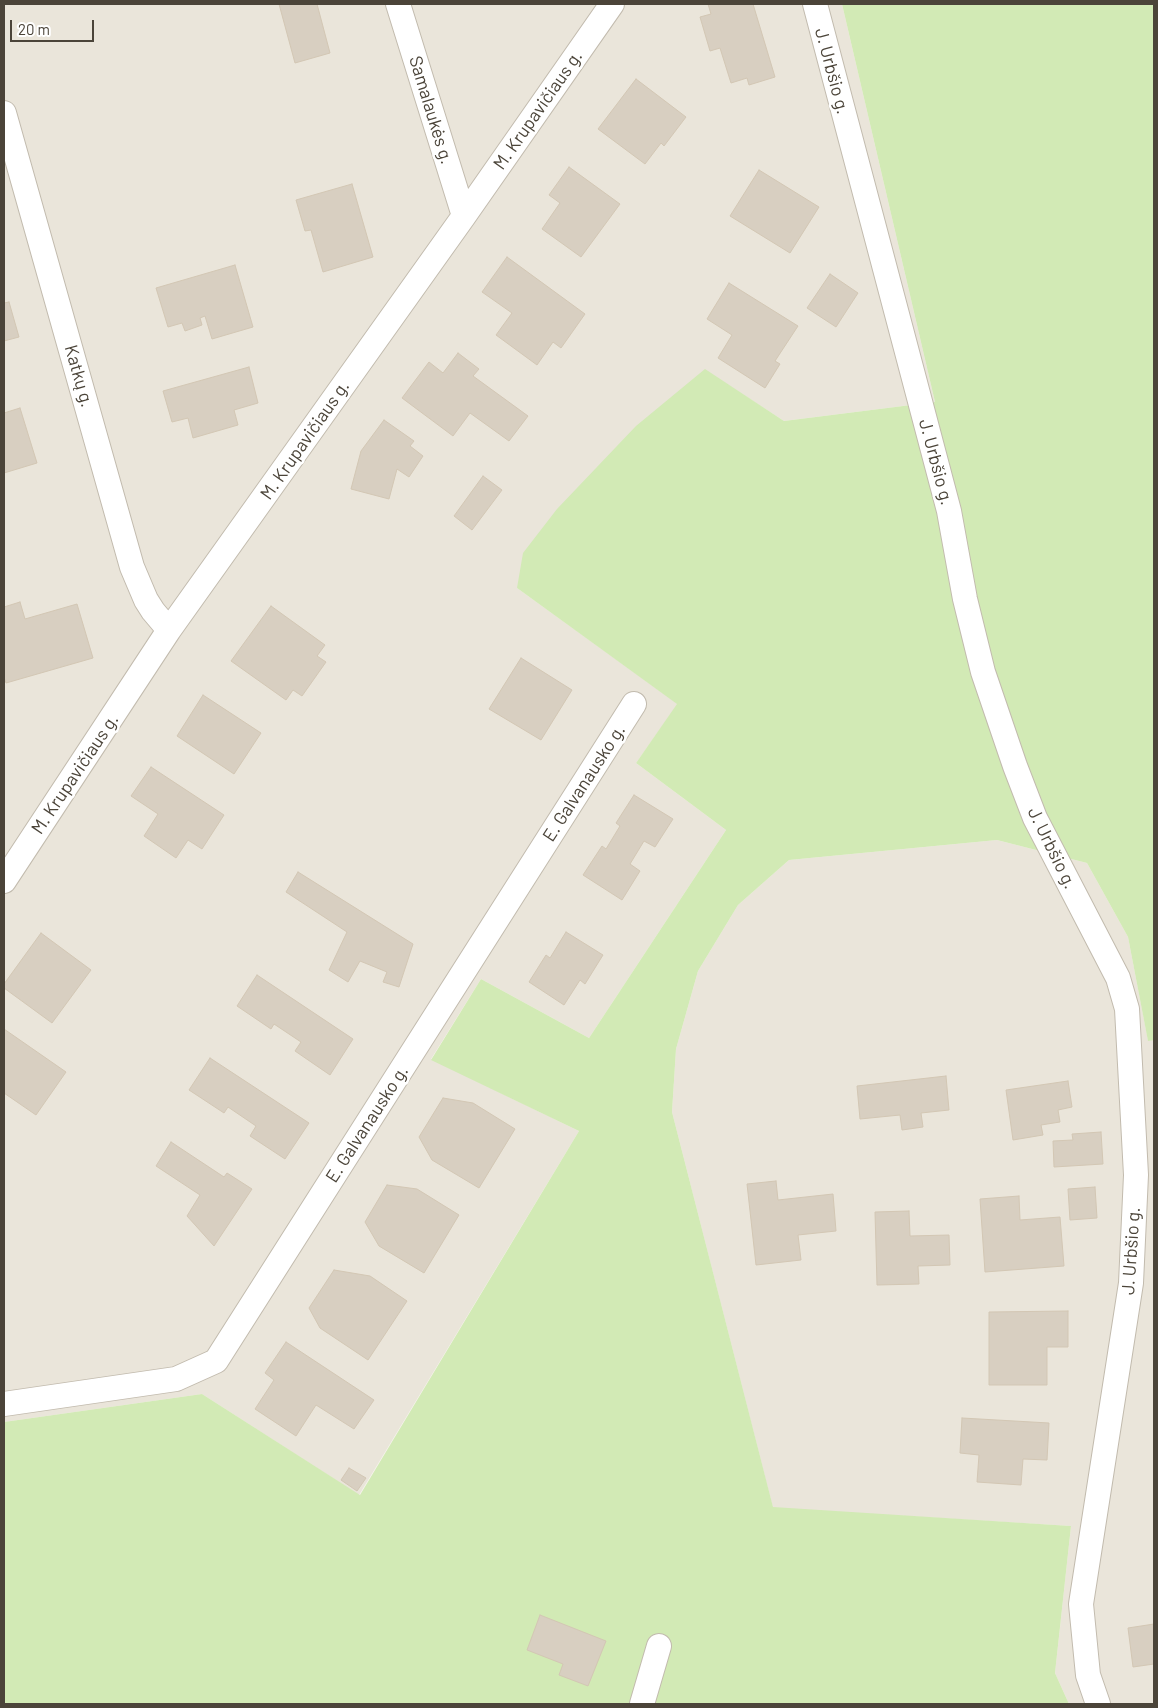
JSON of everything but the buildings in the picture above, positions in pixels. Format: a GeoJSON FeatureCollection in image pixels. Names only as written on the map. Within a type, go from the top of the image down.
{"type":"FeatureCollection","features":[{"type":"Feature","properties":{"kind":"street","name":"Samalaukės g."},"geometry":{"type":"LineString","coordinates":[[398,4],[464,216]]}},
{"type":"Feature","properties":{"kind":"street","name":"M. Krupavičiaus g."},"geometry":{"type":"LineString","coordinates":[[4,881],[169,630],[464,216],[612,4]]}},
{"type":"Feature","properties":{"kind":"street","name":"J. Urbšio g."},"geometry":{"type":"LineString","coordinates":[[815,4],[949,511],[965,599],[983,672],[1015,766],[1036,818],[1118,978],[1127,1009],[1136,1174],[1131,1283],[1081,1604],[1088,1675],[1098,1704]]}},
{"type":"Feature","properties":{"kind":"street","name":"Katkų g."},"geometry":{"type":"LineString","coordinates":[[4,113],[132,567],[146,600],[169,630]]}},
{"type":"Feature","properties":{"kind":"street","name":"E. Galvanausko g."},"geometry":{"type":"LineString","coordinates":[[4,1404],[176,1380],[216,1361],[634,704]]}},
{"type":"Feature","properties":{"kind":"street"},"geometry":{"type":"LineString","coordinates":[[642,1704],[659,1646]]}},
{"type":"Feature","properties":{"kind":"shaded area"},"geometry":{"type":"Polygon","coordinates":[[[4,4],[842,4],[935,402],[784,421],[705,370],[517,588],[678,704],[636,763],[726,830],[589,1038],[481,979],[431,1059],[579,1131],[359,1495],[202,1394],[4,1422],[4,4]]]}},
{"type":"Feature","properties":{"kind":"shaded area"},"geometry":{"type":"Polygon","coordinates":[[[997,840],[1087,863],[1128,937],[1148,1040],[1154,1040],[1154,1704],[1069,1704],[1055,1673],[1071,1526],[773,1508],[672,1112],[676,1049],[698,971],[738,905],[789,860],[997,840]]]}},
{"type":"Feature","properties":{"kind":"green space"},"geometry":{"type":"Polygon","coordinates":[[[842,4],[1154,4],[1154,1040],[1148,1041],[1128,937],[1087,863],[997,840],[789,860],[738,905],[698,971],[676,1049],[672,1112],[773,1507],[1071,1526],[1055,1673],[1069,1704],[4,1704],[4,1422],[202,1394],[360,1495],[579,1131],[431,1060],[481,979],[589,1038],[726,830],[636,763],[677,704],[517,588],[523,553],[557,509],[636,426],[705,369],[784,421],[935,402],[842,4]]]}}]}
